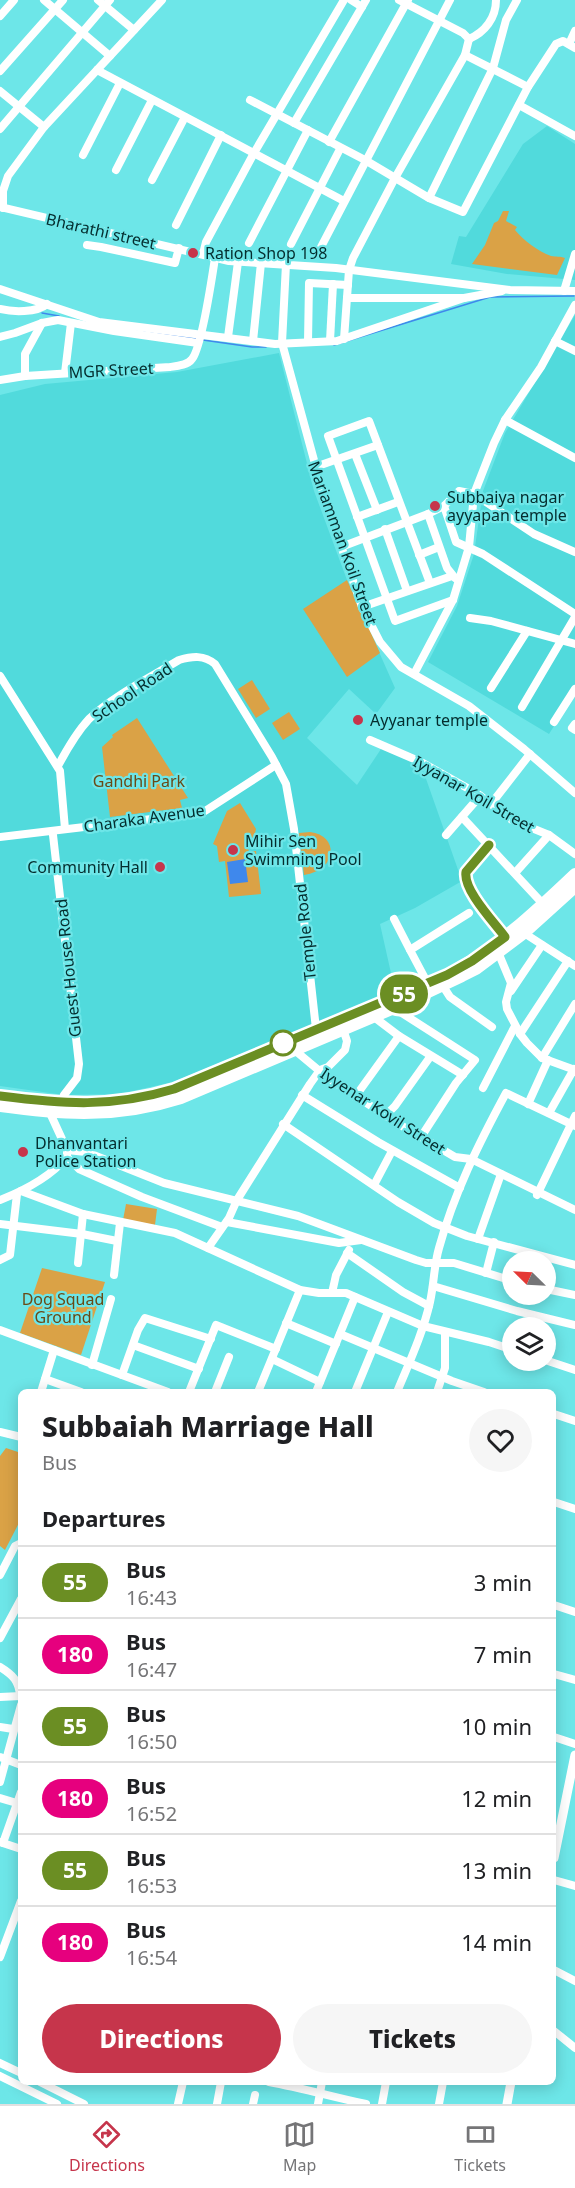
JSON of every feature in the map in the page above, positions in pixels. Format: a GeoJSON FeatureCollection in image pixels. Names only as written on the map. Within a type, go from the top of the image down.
{"type":"FeatureCollection","features":[{"type":"Feature","properties":{"kind":"highway"},"geometry":{"type":"LineString","coordinates":[[0,1096],[73,1104],[123,1102],[174,1089],[291,1045],[343,1029],[394,1008],[472,961],[505,937],[575,874]]}},
{"type":"Feature","properties":{"kind":"highway"},"geometry":{"type":"LineString","coordinates":[[0,1106],[50,1113],[103,1114],[149,1107],[181,1098],[291,1045],[316,1029],[476,969],[572,893]]}},
{"type":"Feature","properties":{"kind":"main road"},"geometry":{"type":"LineString","coordinates":[[557,1827],[572,1787],[575,1755]]}},
{"type":"Feature","properties":{"kind":"main road"},"geometry":{"type":"LineString","coordinates":[[507,2104],[510,2085]]}},
{"type":"Feature","properties":{"kind":"street"},"geometry":{"type":"LineString","coordinates":[[0,16],[14,0]]}},
{"type":"Feature","properties":{"kind":"street"},"geometry":{"type":"LineString","coordinates":[[44,0],[110,56]]}},
{"type":"Feature","properties":{"kind":"street"},"geometry":{"type":"LineString","coordinates":[[0,71],[63,0]]}},
{"type":"Feature","properties":{"kind":"street"},"geometry":{"type":"LineString","coordinates":[[2,208],[1,197],[8,176],[44,127],[162,0]]}},
{"type":"Feature","properties":{"kind":"street"},"geometry":{"type":"LineString","coordinates":[[344,0],[254,153],[206,242],[202,254],[238,262],[349,270],[510,290],[575,291]]}},
{"type":"Feature","properties":{"kind":"street"},"geometry":{"type":"LineString","coordinates":[[294,123],[364,4],[351,0]]}},
{"type":"Feature","properties":{"kind":"street"},"geometry":{"type":"LineString","coordinates":[[321,247],[450,0]]}},
{"type":"Feature","properties":{"kind":"street"},"geometry":{"type":"LineString","coordinates":[[344,339],[349,270],[353,258],[394,178],[465,55],[469,39],[484,31],[489,23],[496,7],[496,0]]}},
{"type":"Feature","properties":{"kind":"street"},"geometry":{"type":"LineString","coordinates":[[429,198],[493,68],[506,20],[517,0]]}},
{"type":"Feature","properties":{"kind":"street"},"geometry":{"type":"LineString","coordinates":[[329,142],[404,1],[463,33],[469,39]]}},
{"type":"Feature","properties":{"kind":"street"},"geometry":{"type":"LineString","coordinates":[[0,129],[83,33],[105,2],[134,30]]}},
{"type":"Feature","properties":{"kind":"street"},"geometry":{"type":"LineString","coordinates":[[250,100],[365,160],[429,198],[463,212],[528,87],[556,44],[563,41],[572,46],[575,31]]}},
{"type":"Feature","properties":{"kind":"street"},"geometry":{"type":"LineString","coordinates":[[465,55],[528,87]]}},
{"type":"Feature","properties":{"kind":"street"},"geometry":{"type":"LineString","coordinates":[[97,70],[344,201]]}},
{"type":"Feature","properties":{"kind":"street"},"geometry":{"type":"LineString","coordinates":[[83,154],[120,83]]}},
{"type":"Feature","properties":{"kind":"street"},"geometry":{"type":"LineString","coordinates":[[0,91],[44,127]]}},
{"type":"Feature","properties":{"kind":"street"},"geometry":{"type":"LineString","coordinates":[[116,170],[152,99]]}},
{"type":"Feature","properties":{"kind":"street"},"geometry":{"type":"LineString","coordinates":[[519,105],[575,136]]}},
{"type":"Feature","properties":{"kind":"street"},"geometry":{"type":"LineString","coordinates":[[152,180],[185,117]]}},
{"type":"Feature","properties":{"kind":"street"},"geometry":{"type":"LineString","coordinates":[[249,243],[308,130]]}},
{"type":"Feature","properties":{"kind":"street"},"geometry":{"type":"LineString","coordinates":[[176,225],[221,135]]}},
{"type":"Feature","properties":{"kind":"street"},"geometry":{"type":"LineString","coordinates":[[291,244],[340,148]]}},
{"type":"Feature","properties":{"kind":"street","name":"Bharathi street"},"geometry":{"type":"LineString","coordinates":[[2,208],[202,254]]}},
{"type":"Feature","properties":{"kind":"street"},"geometry":{"type":"LineString","coordinates":[[87,245],[175,263],[179,248]]}},
{"type":"Feature","properties":{"kind":"street"},"geometry":{"type":"LineString","coordinates":[[564,291],[575,254]]}},
{"type":"Feature","properties":{"kind":"street","name":"MGR Street"},"geometry":{"type":"LineString","coordinates":[[0,380],[25,376],[183,365],[190,362],[194,357],[201,334],[215,258]]}},
{"type":"Feature","properties":{"kind":"street"},"geometry":{"type":"LineString","coordinates":[[228,337],[238,262]]}},
{"type":"Feature","properties":{"kind":"street"},"geometry":{"type":"LineString","coordinates":[[253,341],[261,263]]}},
{"type":"Feature","properties":{"kind":"street","name":"Mariamman Koil Street"},"geometry":{"type":"LineString","coordinates":[[286,264],[282,343],[315,468],[362,607],[380,642],[401,667],[468,706],[530,754],[575,793]]}},
{"type":"Feature","properties":{"kind":"street"},"geometry":{"type":"LineString","coordinates":[[308,342],[309,283],[348,285]]}},
{"type":"Feature","properties":{"kind":"street"},"geometry":{"type":"LineString","coordinates":[[330,341],[333,284]]}},
{"type":"Feature","properties":{"kind":"street"},"geometry":{"type":"LineString","coordinates":[[0,289],[99,322],[282,343],[344,339],[464,298],[510,290]]}},
{"type":"Feature","properties":{"kind":"street"},"geometry":{"type":"LineString","coordinates":[[347,298],[464,298]]}},
{"type":"Feature","properties":{"kind":"street"},"geometry":{"type":"LineString","coordinates":[[0,309],[12,311],[40,309],[47,304]]}},
{"type":"Feature","properties":{"kind":"street"},"geometry":{"type":"LineString","coordinates":[[414,674],[453,600],[469,547],[474,494],[504,420],[541,367],[574,308]]}},
{"type":"Feature","properties":{"kind":"street"},"geometry":{"type":"LineString","coordinates":[[0,337],[58,320],[198,343]]}},
{"type":"Feature","properties":{"kind":"street"},"geometry":{"type":"LineString","coordinates":[[65,373],[71,322]]}},
{"type":"Feature","properties":{"kind":"street"},"geometry":{"type":"LineString","coordinates":[[25,376],[25,354],[42,323]]}},
{"type":"Feature","properties":{"kind":"street"},"geometry":{"type":"LineString","coordinates":[[555,341],[575,351]]}},
{"type":"Feature","properties":{"kind":"street"},"geometry":{"type":"LineString","coordinates":[[504,420],[575,458]]}},
{"type":"Feature","properties":{"kind":"street"},"geometry":{"type":"LineString","coordinates":[[430,583],[405,522],[369,421],[328,436],[395,621],[453,600]]}},
{"type":"Feature","properties":{"kind":"street"},"geometry":{"type":"LineString","coordinates":[[315,468],[378,445]]}},
{"type":"Feature","properties":{"kind":"street"},"geometry":{"type":"LineString","coordinates":[[355,454],[377,510]]}},
{"type":"Feature","properties":{"kind":"street"},"geometry":{"type":"LineString","coordinates":[[341,546],[428,514],[444,506],[459,491],[474,494],[534,534],[575,552]]}},
{"type":"Feature","properties":{"kind":"street"},"geometry":{"type":"LineString","coordinates":[[357,517],[398,502]]}},
{"type":"Feature","properties":{"kind":"street"},"geometry":{"type":"LineString","coordinates":[[444,506],[456,542],[499,564],[575,615],[522,707]]}},
{"type":"Feature","properties":{"kind":"street"},"geometry":{"type":"LineString","coordinates":[[428,514],[452,576],[459,581]]}},
{"type":"Feature","properties":{"kind":"street"},"geometry":{"type":"LineString","coordinates":[[386,529],[407,591]]}},
{"type":"Feature","properties":{"kind":"street"},"geometry":{"type":"LineString","coordinates":[[419,555],[439,547]]}},
{"type":"Feature","properties":{"kind":"street"},"geometry":{"type":"LineString","coordinates":[[362,607],[452,576]]}},
{"type":"Feature","properties":{"kind":"street"},"geometry":{"type":"LineString","coordinates":[[470,618],[491,621],[575,644]]}},
{"type":"Feature","properties":{"kind":"street"},"geometry":{"type":"LineString","coordinates":[[491,688],[527,631]]}},
{"type":"Feature","properties":{"kind":"street","name":"School Road"},"geometry":{"type":"LineString","coordinates":[[58,766],[73,739],[94,715],[179,660],[189,657],[201,657],[216,664],[276,765]]}},
{"type":"Feature","properties":{"kind":"street"},"geometry":{"type":"LineString","coordinates":[[0,676],[58,766],[62,782],[65,829]]}},
{"type":"Feature","properties":{"kind":"street"},"geometry":{"type":"LineString","coordinates":[[554,722],[575,688]]}},
{"type":"Feature","properties":{"kind":"street"},"geometry":{"type":"LineString","coordinates":[[575,724],[572,728],[575,730]]}},
{"type":"Feature","properties":{"kind":"street","name":"Iyyanar Koil Street"},"geometry":{"type":"LineString","coordinates":[[370,740],[421,762],[480,796],[523,826],[549,835],[575,854]]}},
{"type":"Feature","properties":{"kind":"street"},"geometry":{"type":"LineString","coordinates":[[491,804],[530,754]]}},
{"type":"Feature","properties":{"kind":"street","name":"Charaka Avenue"},"geometry":{"type":"LineString","coordinates":[[0,837],[202,813],[276,765]]}},
{"type":"Feature","properties":{"kind":"street","name":"Temple Road"},"geometry":{"type":"LineString","coordinates":[[276,765],[288,790],[316,1029]]}},
{"type":"Feature","properties":{"kind":"street"},"geometry":{"type":"LineString","coordinates":[[446,835],[480,796]]}},
{"type":"Feature","properties":{"kind":"street"},"geometry":{"type":"LineString","coordinates":[[462,817],[543,904]]}},
{"type":"Feature","properties":{"kind":"street","name":"Guest House Road"},"geometry":{"type":"LineString","coordinates":[[52,832],[78,1064],[77,1078],[64,1095]]}},
{"type":"Feature","properties":{"kind":"street"},"geometry":{"type":"LineString","coordinates":[[515,873],[549,835]]}},
{"type":"Feature","properties":{"kind":"street"},"geometry":{"type":"LineString","coordinates":[[489,845],[466,872],[466,879],[476,898],[505,937]]}},
{"type":"Feature","properties":{"kind":"street"},"geometry":{"type":"LineString","coordinates":[[410,950],[469,914]]}},
{"type":"Feature","properties":{"kind":"street"},"geometry":{"type":"LineString","coordinates":[[394,919],[410,950],[436,983],[450,997],[492,1027]]}},
{"type":"Feature","properties":{"kind":"street"},"geometry":{"type":"LineString","coordinates":[[520,1034],[571,964],[524,933]]}},
{"type":"Feature","properties":{"kind":"street"},"geometry":{"type":"LineString","coordinates":[[509,994],[542,945]]}},
{"type":"Feature","properties":{"kind":"street"},"geometry":{"type":"LineString","coordinates":[[498,952],[511,983],[506,1002],[507,1010],[520,1034],[527,1044],[545,1059],[574,1069],[549,1113]]}},
{"type":"Feature","properties":{"kind":"street"},"geometry":{"type":"LineString","coordinates":[[528,1104],[545,1059],[575,1004]]}},
{"type":"Feature","properties":{"kind":"street"},"geometry":{"type":"LineString","coordinates":[[394,1008],[475,1060],[421,1137]]}},
{"type":"Feature","properties":{"kind":"street"},"geometry":{"type":"LineString","coordinates":[[374,1017],[430,1057],[463,1075]]}},
{"type":"Feature","properties":{"kind":"street"},"geometry":{"type":"LineString","coordinates":[[483,1088],[515,1026]]}},
{"type":"Feature","properties":{"kind":"street"},"geometry":{"type":"LineString","coordinates":[[208,1248],[302,1095],[320,1070],[328,1067],[345,1050],[347,1041],[343,1029]]}},
{"type":"Feature","properties":{"kind":"street"},"geometry":{"type":"LineString","coordinates":[[355,1096],[399,1036]]}},
{"type":"Feature","properties":{"kind":"street","name":"Iyyenar Kovil Street"},"geometry":{"type":"LineString","coordinates":[[291,1045],[355,1096],[455,1157],[471,1160],[575,1210]]}},
{"type":"Feature","properties":{"kind":"street"},"geometry":{"type":"LineString","coordinates":[[386,1116],[430,1057]]}},
{"type":"Feature","properties":{"kind":"street"},"geometry":{"type":"LineString","coordinates":[[398,1389],[429,1306],[436,1262],[445,1228],[471,1160],[506,1093],[573,1125]]}},
{"type":"Feature","properties":{"kind":"street"},"geometry":{"type":"LineString","coordinates":[[302,1095],[460,1188]]}},
{"type":"Feature","properties":{"kind":"street"},"geometry":{"type":"LineString","coordinates":[[50,1113],[67,1153],[79,1169],[142,1197],[224,1225],[339,1243],[362,1239]]}},
{"type":"Feature","properties":{"kind":"street"},"geometry":{"type":"LineString","coordinates":[[537,1193],[573,1125],[575,1116]]}},
{"type":"Feature","properties":{"kind":"street"},"geometry":{"type":"LineString","coordinates":[[284,1124],[405,1207],[445,1228],[575,1265]]}},
{"type":"Feature","properties":{"kind":"street"},"geometry":{"type":"LineString","coordinates":[[374,1185],[392,1150]]}},
{"type":"Feature","properties":{"kind":"street"},"geometry":{"type":"LineString","coordinates":[[0,1200],[19,1192],[56,1167],[67,1153],[86,1152],[164,1183],[298,1216],[416,1260],[426,1263],[454,1263],[502,1278]]}},
{"type":"Feature","properties":{"kind":"street"},"geometry":{"type":"LineString","coordinates":[[478,1239],[501,1174]]}},
{"type":"Feature","properties":{"kind":"street"},"geometry":{"type":"LineString","coordinates":[[19,1192],[83,1214],[175,1233],[258,1273],[300,1290],[346,1293],[423,1326],[502,1346]]}},
{"type":"Feature","properties":{"kind":"street"},"geometry":{"type":"LineString","coordinates":[[0,1260],[10,1255],[19,1192]]}},
{"type":"Feature","properties":{"kind":"street"},"geometry":{"type":"LineString","coordinates":[[78,1263],[83,1214]]}},
{"type":"Feature","properties":{"kind":"street"},"geometry":{"type":"LineString","coordinates":[[114,1275],[120,1222]]}},
{"type":"Feature","properties":{"kind":"street"},"geometry":{"type":"LineString","coordinates":[[0,1224],[82,1234],[117,1241]]}},
{"type":"Feature","properties":{"kind":"street"},"geometry":{"type":"LineString","coordinates":[[332,1293],[336,1275],[351,1242]]}},
{"type":"Feature","properties":{"kind":"street"},"geometry":{"type":"LineString","coordinates":[[486,1273],[494,1242]]}},
{"type":"Feature","properties":{"kind":"street"},"geometry":{"type":"LineString","coordinates":[[347,1253],[403,1292],[429,1306]]}},
{"type":"Feature","properties":{"kind":"street"},"geometry":{"type":"LineString","coordinates":[[433,1286],[524,1313],[575,1325]]}},
{"type":"Feature","properties":{"kind":"street"},"geometry":{"type":"LineString","coordinates":[[259,1389],[300,1290]]}},
{"type":"Feature","properties":{"kind":"street"},"geometry":{"type":"LineString","coordinates":[[556,1291],[575,1296]]}},
{"type":"Feature","properties":{"kind":"street"},"geometry":{"type":"LineString","coordinates":[[317,1389],[355,1297]]}},
{"type":"Feature","properties":{"kind":"street"},"geometry":{"type":"LineString","coordinates":[[92,1365],[111,1299]]}},
{"type":"Feature","properties":{"kind":"street"},"geometry":{"type":"LineString","coordinates":[[356,1389],[388,1312]]}},
{"type":"Feature","properties":{"kind":"street"},"geometry":{"type":"LineString","coordinates":[[122,1375],[140,1324],[145,1318],[211,1339]]}},
{"type":"Feature","properties":{"kind":"street"},"geometry":{"type":"LineString","coordinates":[[286,1323],[336,1344]]}},
{"type":"Feature","properties":{"kind":"street"},"geometry":{"type":"LineString","coordinates":[[190,1389],[216,1325],[276,1350]]}},
{"type":"Feature","properties":{"kind":"street"},"geometry":{"type":"LineString","coordinates":[[0,1330],[122,1375],[153,1389]]}},
{"type":"Feature","properties":{"kind":"street"},"geometry":{"type":"LineString","coordinates":[[438,1389],[444,1377],[445,1332]]}},
{"type":"Feature","properties":{"kind":"street"},"geometry":{"type":"LineString","coordinates":[[340,1334],[408,1364],[476,1389]]}},
{"type":"Feature","properties":{"kind":"street"},"geometry":{"type":"LineString","coordinates":[[133,1345],[199,1369]]}},
{"type":"Feature","properties":{"kind":"street"},"geometry":{"type":"LineString","coordinates":[[42,1389],[54,1350]]}},
{"type":"Feature","properties":{"kind":"street"},"geometry":{"type":"LineString","coordinates":[[216,1389],[229,1356]]}},
{"type":"Feature","properties":{"kind":"street"},"geometry":{"type":"LineString","coordinates":[[272,1359],[320,1382]]}},
{"type":"Feature","properties":{"kind":"street"},"geometry":{"type":"LineString","coordinates":[[556,1364],[575,1370]]}},
{"type":"Feature","properties":{"kind":"street"},"geometry":{"type":"LineString","coordinates":[[45,1379],[73,1389]]}},
{"type":"Feature","properties":{"kind":"street"},"geometry":{"type":"LineString","coordinates":[[556,1415],[575,1421]]}},
{"type":"Feature","properties":{"kind":"street"},"geometry":{"type":"LineString","coordinates":[[0,1432],[18,1436]]}},
{"type":"Feature","properties":{"kind":"street"},"geometry":{"type":"LineString","coordinates":[[556,1503],[575,1509]]}},
{"type":"Feature","properties":{"kind":"street"},"geometry":{"type":"LineString","coordinates":[[0,1575],[3,1562],[18,1545]]}},
{"type":"Feature","properties":{"kind":"street"},"geometry":{"type":"LineString","coordinates":[[0,1638],[18,1605]]}},
{"type":"Feature","properties":{"kind":"street"},"geometry":{"type":"LineString","coordinates":[[556,1606],[575,1612]]}},
{"type":"Feature","properties":{"kind":"street"},"geometry":{"type":"LineString","coordinates":[[0,1667],[12,1674],[18,1682]]}},
{"type":"Feature","properties":{"kind":"street"},"geometry":{"type":"LineString","coordinates":[[556,1675],[575,1680]]}},
{"type":"Feature","properties":{"kind":"street"},"geometry":{"type":"LineString","coordinates":[[0,1697],[18,1696]]}},
{"type":"Feature","properties":{"kind":"street"},"geometry":{"type":"LineString","coordinates":[[0,1782],[3,1758],[18,1715]]}},
{"type":"Feature","properties":{"kind":"street"},"geometry":{"type":"LineString","coordinates":[[0,1727],[14,1729]]}},
{"type":"Feature","properties":{"kind":"street"},"geometry":{"type":"LineString","coordinates":[[556,1738],[575,1744]]}},
{"type":"Feature","properties":{"kind":"street"},"geometry":{"type":"LineString","coordinates":[[3,1758],[18,1764]]}},
{"type":"Feature","properties":{"kind":"street"},"geometry":{"type":"LineString","coordinates":[[0,1798],[18,1804]]}},
{"type":"Feature","properties":{"kind":"street"},"geometry":{"type":"LineString","coordinates":[[18,1806],[1,1843],[18,1848]]}},
{"type":"Feature","properties":{"kind":"street"},"geometry":{"type":"LineString","coordinates":[[556,1881],[575,1886]]}},
{"type":"Feature","properties":{"kind":"street"},"geometry":{"type":"LineString","coordinates":[[0,1957],[18,1908]]}},
{"type":"Feature","properties":{"kind":"street"},"geometry":{"type":"LineString","coordinates":[[556,1971],[575,1981]]}},
{"type":"Feature","properties":{"kind":"street"},"geometry":{"type":"LineString","coordinates":[[556,2033],[575,2048]]}},
{"type":"Feature","properties":{"kind":"street"},"geometry":{"type":"LineString","coordinates":[[0,2063],[18,2072]]}},
{"type":"Feature","properties":{"kind":"street"},"geometry":{"type":"LineString","coordinates":[[0,2076],[18,2085]]}},
{"type":"Feature","properties":{"kind":"street"},"geometry":{"type":"LineString","coordinates":[[18,2085],[57,2104]]}},
{"type":"Feature","properties":{"kind":"street"},"geometry":{"type":"LineString","coordinates":[[46,2085],[84,2104]]}},
{"type":"Feature","properties":{"kind":"street"},"geometry":{"type":"LineString","coordinates":[[178,2104],[182,2085]]}},
{"type":"Feature","properties":{"kind":"street"},"geometry":{"type":"LineString","coordinates":[[217,2104],[220,2085]]}},
{"type":"Feature","properties":{"kind":"street"},"geometry":{"type":"LineString","coordinates":[[285,2085],[366,2104]]}},
{"type":"Feature","properties":{"kind":"street"},"geometry":{"type":"LineString","coordinates":[[318,2104],[322,2085]]}},
{"type":"Feature","properties":{"kind":"street"},"geometry":{"type":"LineString","coordinates":[[382,2104],[385,2085]]}},
{"type":"Feature","properties":{"kind":"street"},"geometry":{"type":"LineString","coordinates":[[439,2104],[442,2085]]}},
{"type":"Feature","properties":{"kind":"street"},"geometry":{"type":"LineString","coordinates":[[253,2104],[255,2094]]}},
{"type":"Feature","properties":{"kind":"shaded area"},"geometry":{"type":"Polygon","coordinates":[[[547,126],[575,144],[575,280],[507,274],[451,264],[459,236],[466,237],[523,144],[547,126]]]}},
{"type":"Feature","properties":{"kind":"shaded area"},"geometry":{"type":"Polygon","coordinates":[[[575,315],[575,693],[549,734],[428,662],[457,606],[474,554],[483,491],[505,433],[575,315]]]}},
{"type":"Feature","properties":{"kind":"shaded area"},"geometry":{"type":"Polygon","coordinates":[[[279,353],[314,491],[347,580],[395,688],[376,714],[349,689],[307,738],[357,785],[385,743],[418,756],[462,881],[415,908],[380,924],[395,991],[173,1082],[119,1094],[64,1095],[0,1086],[0,395],[45,384],[177,372],[279,353]]]}},
{"type":"Feature","properties":{"kind":"shaded area"},"geometry":{"type":"Polygon","coordinates":[[[245,859],[248,882],[230,884],[227,862],[245,859]]]}},
{"type":"Feature","properties":{"kind":"green space"},"geometry":{"type":"Polygon","coordinates":[[[503,211],[509,211],[506,221],[517,227],[515,230],[532,245],[551,256],[565,258],[557,275],[472,264],[503,211]]]}},
{"type":"Feature","properties":{"kind":"green space"},"geometry":{"type":"Polygon","coordinates":[[[347,580],[380,653],[347,677],[303,609],[347,580]]]}},
{"type":"Feature","properties":{"kind":"green space"},"geometry":{"type":"Polygon","coordinates":[[[252,680],[270,709],[256,718],[238,689],[252,680]]]}},
{"type":"Feature","properties":{"kind":"green space"},"geometry":{"type":"Polygon","coordinates":[[[289,712],[300,729],[283,740],[272,723],[289,712]]]}},
{"type":"Feature","properties":{"kind":"green space","name":"Gandhi Park"},"geometry":{"type":"Polygon","coordinates":[[[137,718],[188,798],[180,800],[182,808],[110,817],[102,747],[113,737],[112,735],[137,718]]]}},
{"type":"Feature","properties":{"kind":"green space","name":"Mihir Sen Swimming Pool"},"geometry":{"type":"Polygon","coordinates":[[[240,803],[256,829],[252,847],[248,848],[249,852],[256,851],[261,894],[229,897],[225,861],[219,862],[217,846],[213,844],[227,811],[240,803]]]}},
{"type":"Feature","properties":{"kind":"green space"},"geometry":{"type":"Polygon","coordinates":[[[310,832],[326,839],[331,853],[323,867],[304,875],[299,833],[310,832]]]}},
{"type":"Feature","properties":{"kind":"green space"},"geometry":{"type":"Polygon","coordinates":[[[126,1204],[157,1209],[155,1225],[123,1220],[126,1204]]]}},
{"type":"Feature","properties":{"kind":"green space","name":"Dog Squad Ground"},"geometry":{"type":"Polygon","coordinates":[[[42,1268],[105,1282],[81,1355],[20,1333],[42,1268]]]}},
{"type":"Feature","properties":{"kind":"green space"},"geometry":{"type":"Polygon","coordinates":[[[6,1448],[18,1452],[18,1525],[5,1550],[0,1546],[0,1456],[6,1448]]]}},
{"type":"Feature","properties":{"kind":"waterway"},"geometry":{"type":"LineString","coordinates":[[334,345],[490,297],[574,296]]}},
{"type":"Feature","properties":{"kind":"waterway"},"geometry":{"type":"LineString","coordinates":[[42,313],[59,316]]}},
{"type":"Feature","properties":{"kind":"waterway"},"geometry":{"type":"LineString","coordinates":[[143,331],[198,339]]}},
{"type":"Feature","properties":{"kind":"waterway"},"geometry":{"type":"LineString","coordinates":[[203,340],[266,347]]}},
{"type":"Feature","properties":{"kind":"bus line","name":"55"},"geometry":{"type":"LineString","coordinates":[[0,1096],[73,1104],[123,1102],[148,1097],[174,1089],[447,975],[472,961],[505,937],[476,898],[465,875],[473,861],[489,845]]}},
{"type":"Feature","properties":{"kind":"place","name":"Ration Shop 198"},"geometry":{"type":"Point","coordinates":[193,253]}},
{"type":"Feature","properties":{"kind":"place","name":"Subbaiya nagar ayyapan temple"},"geometry":{"type":"Point","coordinates":[435,506]}},
{"type":"Feature","properties":{"kind":"place","name":"Ayyanar temple"},"geometry":{"type":"Point","coordinates":[358,720]}},
{"type":"Feature","properties":{"kind":"place","name":"Mihir Sen Swimming Pool"},"geometry":{"type":"Point","coordinates":[233,850]}},
{"type":"Feature","properties":{"kind":"place","name":"Community Hall"},"geometry":{"type":"Point","coordinates":[160,867]}},
{"type":"Feature","properties":{"kind":"place","name":"Dhanvantari Police Station"},"geometry":{"type":"Point","coordinates":[23,1152]}}]}
